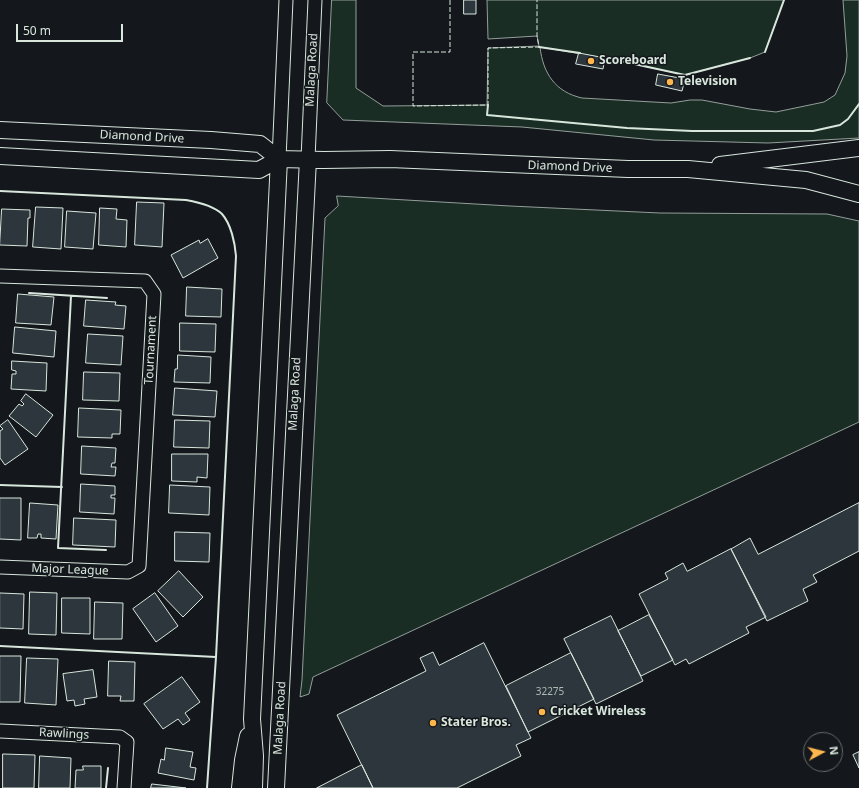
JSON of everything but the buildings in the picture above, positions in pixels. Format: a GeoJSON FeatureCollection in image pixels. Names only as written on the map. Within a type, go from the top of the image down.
{"type":"FeatureCollection","features":[{"type":"Feature","properties":{"kind":"street","name":"Malaga Road"},"geometry":{"type":"LineString","coordinates":[[254,788],[255,756],[252,719],[286,0]]}},
{"type":"Feature","properties":{"kind":"street","name":"Malaga Road"},"geometry":{"type":"LineString","coordinates":[[276,788],[315,0]]}},
{"type":"Feature","properties":{"kind":"street","name":"Diamond Drive"},"geometry":{"type":"LineString","coordinates":[[0,130],[211,140],[260,144],[279,159]]}},
{"type":"Feature","properties":{"kind":"street"},"geometry":{"type":"LineString","coordinates":[[688,169],[859,148]]}},
{"type":"Feature","properties":{"kind":"street","name":"Diamond Drive"},"geometry":{"type":"LineString","coordinates":[[0,156],[259,170],[279,159],[390,159],[628,169],[688,169],[806,180],[859,194]]}},
{"type":"Feature","properties":{"kind":"street","name":"Tournament"},"geometry":{"type":"LineString","coordinates":[[0,276],[145,281],[154,294],[139,566]]}},
{"type":"Feature","properties":{"kind":"street","name":"Major League"},"geometry":{"type":"LineString","coordinates":[[0,567],[128,572],[139,566]]}},
{"type":"Feature","properties":{"kind":"street"},"geometry":{"type":"LineString","coordinates":[[240,788],[243,760],[252,719]]}},
{"type":"Feature","properties":{"kind":"street","name":"Rawlings"},"geometry":{"type":"LineString","coordinates":[[0,730],[120,737],[127,742],[124,788]]}},
{"type":"Feature","properties":{"kind":"green space"},"geometry":{"type":"Polygon","coordinates":[[[332,0],[356,0],[356,88],[383,106],[487,105],[488,48],[539,46],[537,36],[488,39],[487,0],[784,0],[765,52],[750,58],[685,75],[605,58],[540,47],[544,65],[552,80],[564,91],[582,98],[671,103],[702,100],[750,109],[776,112],[824,102],[835,95],[845,73],[847,56],[843,0],[859,0],[859,138],[768,143],[654,140],[522,127],[343,120],[327,103],[332,0]]]}},
{"type":"Feature","properties":{"kind":"green space"},"geometry":{"type":"Polygon","coordinates":[[[337,196],[660,213],[827,214],[859,221],[859,422],[313,677],[309,694],[300,697],[325,218],[338,206],[337,196]]]}},
{"type":"Feature","properties":{"kind":"fence"},"geometry":{"type":"LineString","coordinates":[[450,0],[450,52],[413,52],[413,106],[488,105],[488,48],[539,47],[537,36],[537,0]]}},
{"type":"Feature","properties":{"kind":"wall"},"geometry":{"type":"LineString","coordinates":[[765,52],[784,0]]}},
{"type":"Feature","properties":{"kind":"wall"},"geometry":{"type":"LineString","coordinates":[[539,47],[580,53]]}},
{"type":"Feature","properties":{"kind":"wall"},"geometry":{"type":"LineString","coordinates":[[602,57],[685,75],[750,58]]}},
{"type":"Feature","properties":{"kind":"wall"},"geometry":{"type":"LineString","coordinates":[[488,105],[487,115],[627,128],[692,131],[813,131],[840,125],[848,119],[859,104]]}},
{"type":"Feature","properties":{"kind":"wall"},"geometry":{"type":"LineString","coordinates":[[0,191],[186,200],[205,205],[219,211],[225,218],[230,228],[234,240],[236,256],[216,657],[207,788]]}},
{"type":"Feature","properties":{"kind":"wall"},"geometry":{"type":"LineString","coordinates":[[29,293],[107,298]]}},
{"type":"Feature","properties":{"kind":"wall"},"geometry":{"type":"LineString","coordinates":[[71,296],[58,548],[106,550]]}},
{"type":"Feature","properties":{"kind":"wall"},"geometry":{"type":"LineString","coordinates":[[0,485],[62,487]]}},
{"type":"Feature","properties":{"kind":"wall"},"geometry":{"type":"LineString","coordinates":[[0,646],[216,657]]}},
{"type":"Feature","properties":{"kind":"wall"},"geometry":{"type":"LineString","coordinates":[[106,788],[108,768]]}},
{"type":"Feature","properties":{"kind":"place","name":"Scoreboard"},"geometry":{"type":"Point","coordinates":[591,61]}},
{"type":"Feature","properties":{"kind":"place","name":"Television"},"geometry":{"type":"Point","coordinates":[670,82]}},
{"type":"Feature","properties":{"kind":"place","name":"Cricket Wireless"},"geometry":{"type":"Point","coordinates":[542,712]}},
{"type":"Feature","properties":{"kind":"place","name":"Stater Bros."},"geometry":{"type":"Point","coordinates":[433,723]}}]}
